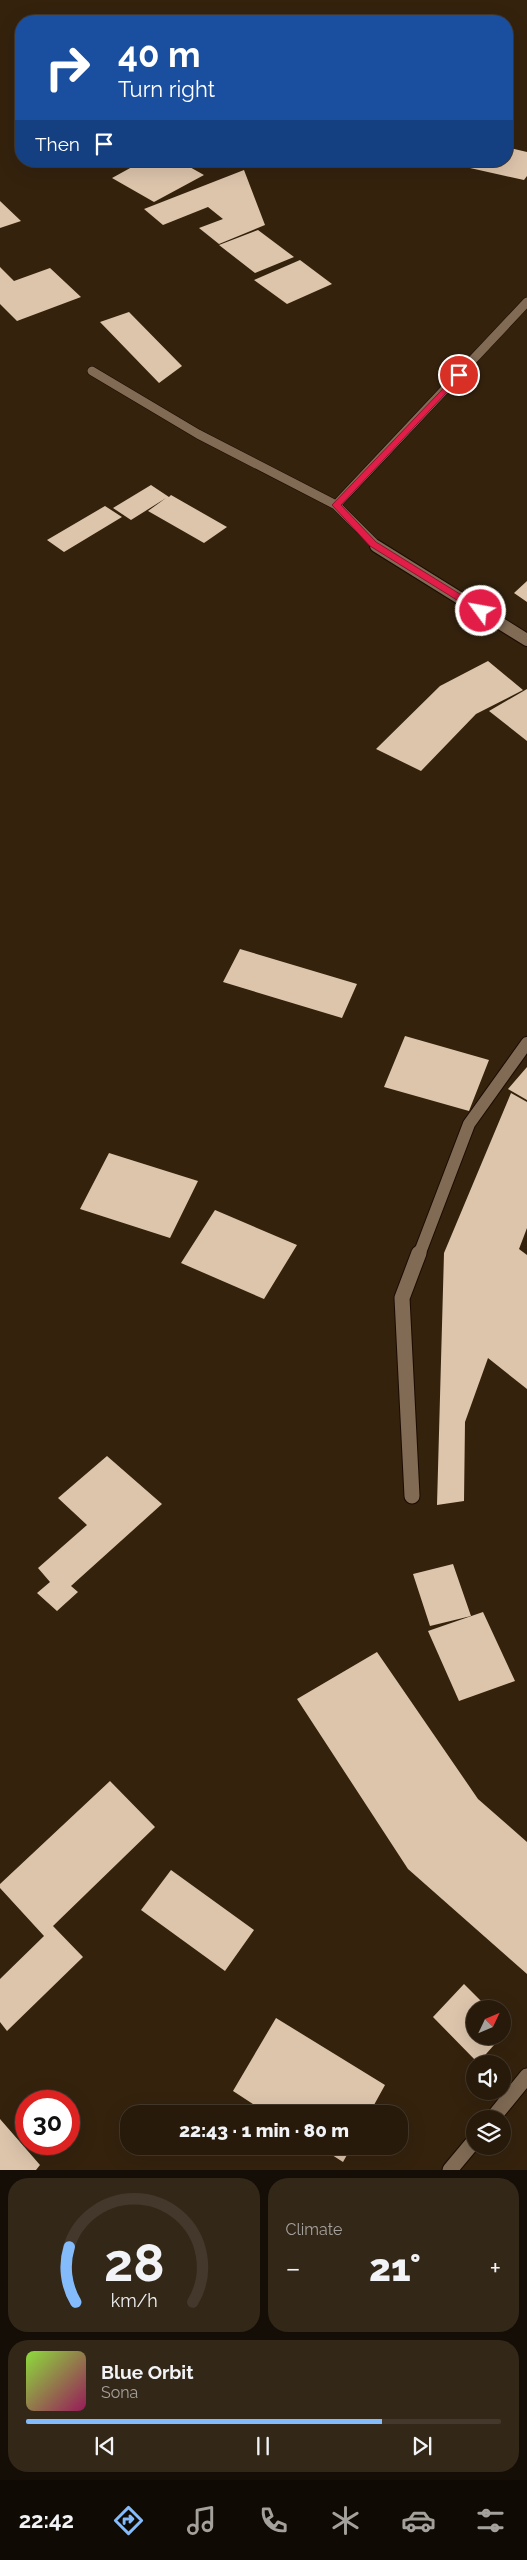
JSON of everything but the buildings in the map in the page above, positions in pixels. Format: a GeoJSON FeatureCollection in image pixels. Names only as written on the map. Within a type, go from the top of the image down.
{"type":"FeatureCollection","features":[{"type":"Feature","properties":{"kind":"street"},"geometry":{"type":"LineString","coordinates":[[336,505],[527,302]]}},
{"type":"Feature","properties":{"kind":"street"},"geometry":{"type":"LineString","coordinates":[[92,371],[198,434],[336,505],[373,544],[527,640]]}},
{"type":"Feature","properties":{"kind":"street"},"geometry":{"type":"LineString","coordinates":[[412,1496],[402,1298],[469,1124],[527,1043]]}},
{"type":"Feature","properties":{"kind":"street"},"geometry":{"type":"LineString","coordinates":[[499,2110],[527,2076]]}},
{"type":"Feature","properties":{"kind":"street"},"geometry":{"type":"LineString","coordinates":[[450,2170],[466,2151]]}},
{"type":"Feature","properties":{"kind":"route"},"geometry":{"type":"LineString","coordinates":[[459,375],[336,505],[373,544],[481,611]]}}]}
